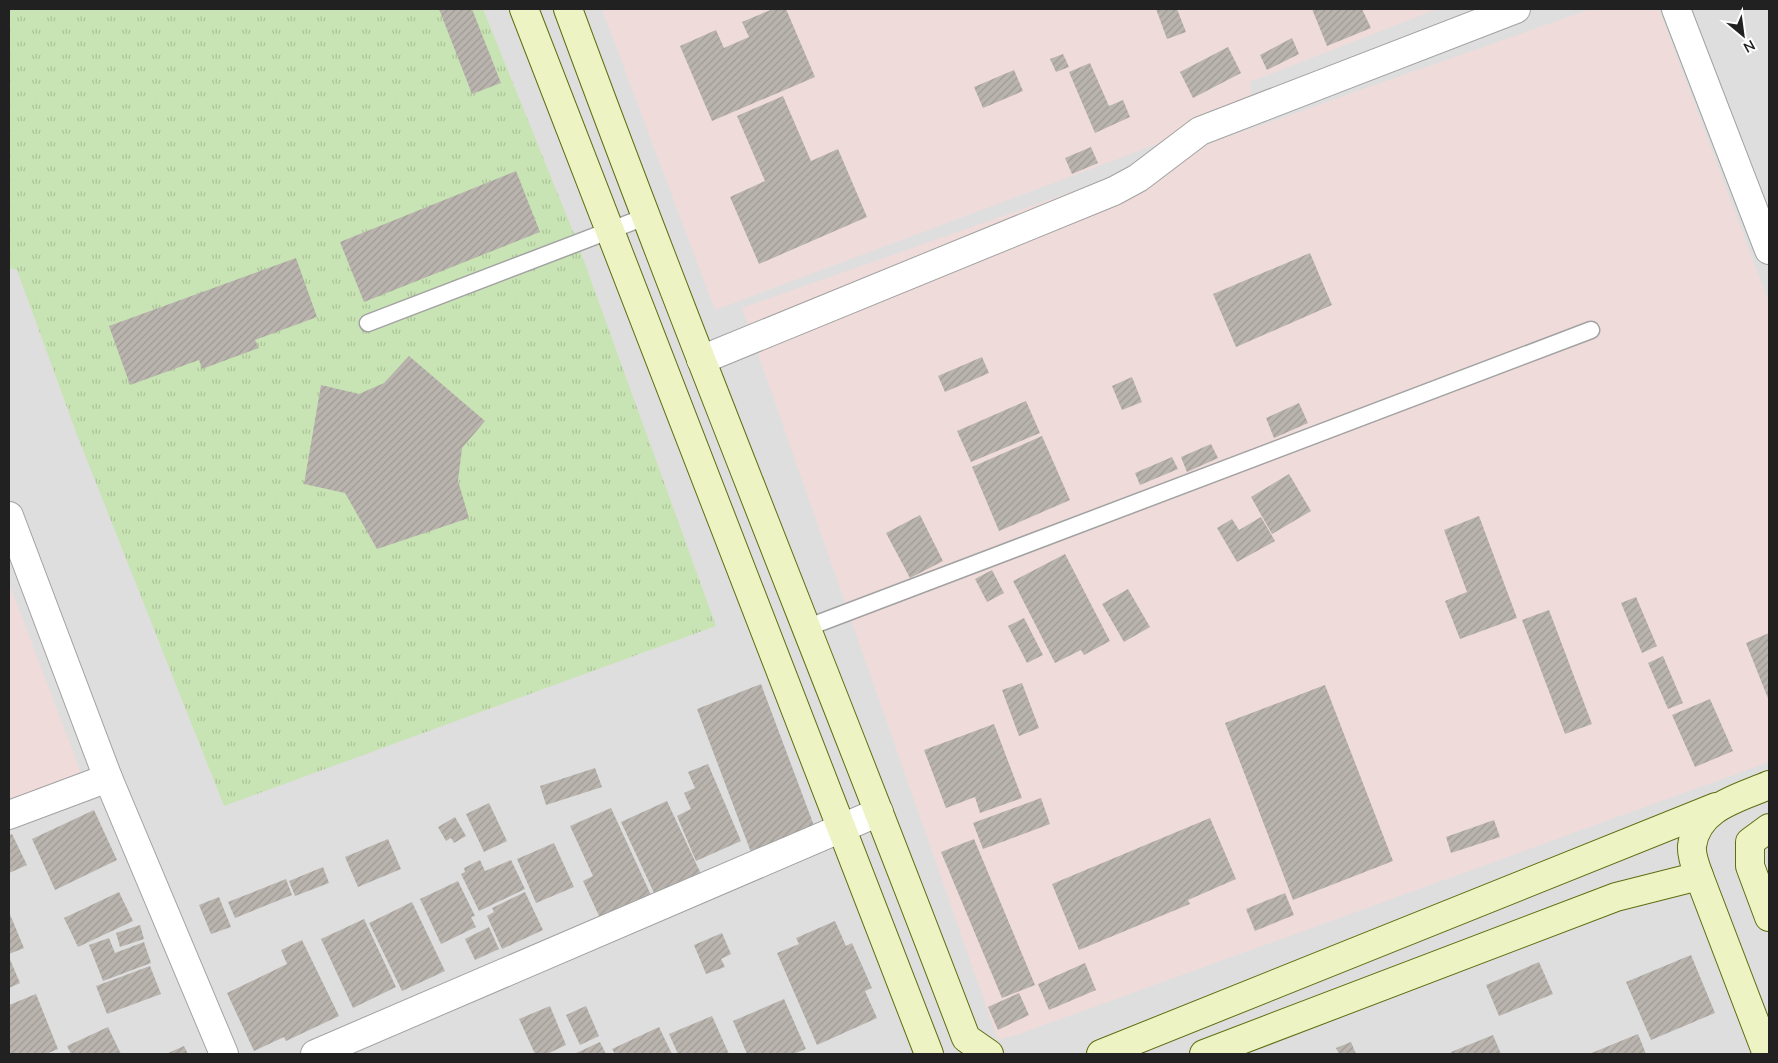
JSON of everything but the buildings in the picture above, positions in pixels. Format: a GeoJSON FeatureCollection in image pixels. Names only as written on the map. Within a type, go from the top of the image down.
{"type":"FeatureCollection","features":[{"type":"Feature","properties":{"kind":"street"},"geometry":{"type":"LineString","coordinates":[[524,9],[929,1054]]}},
{"type":"Feature","properties":{"kind":"street"},"geometry":{"type":"LineString","coordinates":[[568,9],[700,360],[880,812],[966,1038],[989,1054]]}},
{"type":"Feature","properties":{"kind":"street"},"geometry":{"type":"LineString","coordinates":[[700,360],[1114,191],[1138,178],[1200,131],[1516,9]]}},
{"type":"Feature","properties":{"kind":"street"},"geometry":{"type":"LineString","coordinates":[[1676,9],[1768,240]]}},
{"type":"Feature","properties":{"kind":"street"},"geometry":{"type":"LineString","coordinates":[[9,516],[108,778],[224,1054]]}},
{"type":"Feature","properties":{"kind":"street"},"geometry":{"type":"LineString","coordinates":[[9,815],[108,778]]}},
{"type":"Feature","properties":{"kind":"street"},"geometry":{"type":"LineString","coordinates":[[1101,1054],[1769,785]]}},
{"type":"Feature","properties":{"kind":"street"},"geometry":{"type":"LineString","coordinates":[[1716,807],[1697,828],[1691,848],[1699,876],[1767,1054]]}},
{"type":"Feature","properties":{"kind":"street"},"geometry":{"type":"LineString","coordinates":[[315,1054],[880,812]]}},
{"type":"Feature","properties":{"kind":"street"},"geometry":{"type":"LineString","coordinates":[[1759,835],[1750,866],[1769,917]]}},
{"type":"Feature","properties":{"kind":"street"},"geometry":{"type":"LineString","coordinates":[[1204,1054],[1616,897],[1699,876]]}},
{"type":"Feature","properties":{"kind":"lane"},"geometry":{"type":"LineString","coordinates":[[368,323],[645,217]]}},
{"type":"Feature","properties":{"kind":"lane"},"geometry":{"type":"LineString","coordinates":[[806,628],[1591,330]]}},
{"type":"Feature","properties":{"kind":"shaded area"},"geometry":{"type":"Polygon","coordinates":[[[9,9],[1769,9],[1769,1054],[9,1054],[9,9]]]}},
{"type":"Feature","properties":{"kind":"shaded area"},"geometry":{"type":"Polygon","coordinates":[[[602,9],[1437,9],[1250,82],[1253,108],[715,310],[602,9]]]}},
{"type":"Feature","properties":{"kind":"shaded area"},"geometry":{"type":"Polygon","coordinates":[[[1591,9],[1659,9],[1769,303],[1769,762],[998,1040],[742,308],[1591,9]]]}},
{"type":"Feature","properties":{"kind":"shaded area"},"geometry":{"type":"Polygon","coordinates":[[[9,583],[81,773],[9,800],[9,583]]]}},
{"type":"Feature","properties":{"kind":"green space"},"geometry":{"type":"Polygon","coordinates":[[[9,9],[483,9],[576,239],[716,626],[224,806],[77,435],[17,270],[9,268],[9,9]]]}}]}
